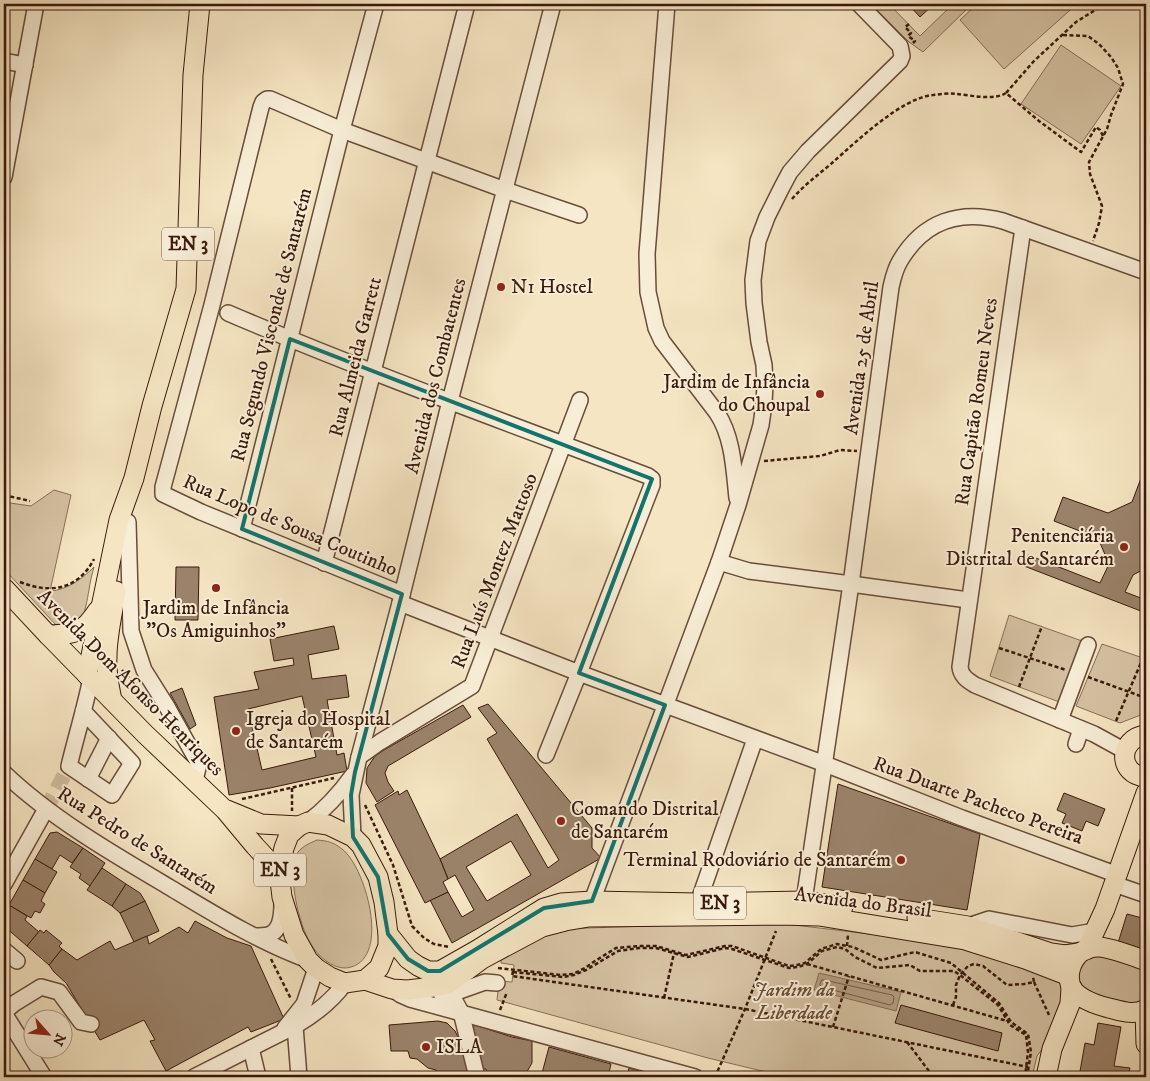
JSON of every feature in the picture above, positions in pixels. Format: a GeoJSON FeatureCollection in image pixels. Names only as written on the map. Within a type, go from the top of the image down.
{"type":"FeatureCollection","features":[{"type":"Feature","properties":{"kind":"main road","name":"EN 3"},"geometry":{"type":"LineString","coordinates":[[89,677],[101,606],[119,520],[134,478],[152,406],[186,289],[193,75],[200,4]]}},
{"type":"Feature","properties":{"kind":"main road","name":"EN 3"},"geometry":{"type":"LineString","coordinates":[[112,700],[107,669],[107,645],[134,478]]}},
{"type":"Feature","properties":{"kind":"main road","name":"Avenida Dom Afonso Henriques"},"geometry":{"type":"LineString","coordinates":[[11,585],[48,635],[146,734],[195,780],[261,824],[303,824]]}},
{"type":"Feature","properties":{"kind":"main road"},"geometry":{"type":"LineString","coordinates":[[48,635],[65,635],[79,631],[92,620],[101,606]]}},
{"type":"Feature","properties":{"kind":"main road"},"geometry":{"type":"LineString","coordinates":[[1137,822],[1142,777],[1133,773],[1128,768],[1124,757],[1125,750],[1132,739],[1146,735]]}},
{"type":"Feature","properties":{"kind":"main road"},"geometry":{"type":"LineString","coordinates":[[1046,1077],[1052,1049],[1070,1004],[1070,967],[1095,932],[1137,822],[1146,793]]}},
{"type":"Feature","properties":{"kind":"main road","name":"Avenida Dom Afonso Henriques"},"geometry":{"type":"LineString","coordinates":[[231,805],[254,846],[279,872]]}},
{"type":"Feature","properties":{"kind":"main road","name":"EN 3"},"geometry":{"type":"LineString","coordinates":[[312,964],[294,935],[282,896],[279,872],[289,835],[303,824],[328,825],[353,837],[361,845],[378,877],[384,902],[388,946],[379,968],[365,980],[345,983]]}},
{"type":"Feature","properties":{"kind":"main road","name":"Avenida do Brasil"},"geometry":{"type":"LineString","coordinates":[[388,934],[408,959],[428,971],[440,971],[544,908],[561,903],[592,901],[698,903],[804,901],[968,926],[1051,954],[1065,955],[1083,951]]}},
{"type":"Feature","properties":{"kind":"main road"},"geometry":{"type":"LineString","coordinates":[[1105,909],[1102,931],[1106,948]]}},
{"type":"Feature","properties":{"kind":"main road","name":"Avenida do Brasil"},"geometry":{"type":"LineString","coordinates":[[365,980],[392,989],[407,990],[434,987],[449,989],[482,959],[542,927],[581,918],[780,915],[819,916],[965,940],[1026,959],[1070,982]]}},
{"type":"Feature","properties":{"kind":"main road","name":"EN 3"},"geometry":{"type":"LineString","coordinates":[[1083,951],[1096,947],[1106,948],[1146,961]]}},
{"type":"Feature","properties":{"kind":"main road"},"geometry":{"type":"LineString","coordinates":[[312,964],[330,977],[345,983]]}},
{"type":"Feature","properties":{"kind":"main road","name":"EN 3"},"geometry":{"type":"LineString","coordinates":[[1070,982],[1081,998],[1110,1009],[1126,1013],[1140,1012],[1146,1009],[1146,1044]]}},
{"type":"Feature","properties":{"kind":"street"},"geometry":{"type":"LineString","coordinates":[[4,177],[36,4]]}},
{"type":"Feature","properties":{"kind":"street","name":"Rua Segundo Visconde de Santarém"},"geometry":{"type":"LineString","coordinates":[[242,529],[342,130],[376,4]]}},
{"type":"Feature","properties":{"kind":"street","name":"Rua Almeida Garrett"},"geometry":{"type":"LineString","coordinates":[[324,563],[467,4]]}},
{"type":"Feature","properties":{"kind":"street","name":"Avenida dos Combatentes"},"geometry":{"type":"LineString","coordinates":[[353,837],[351,794],[357,765],[553,4]]}},
{"type":"Feature","properties":{"kind":"street"},"geometry":{"type":"LineString","coordinates":[[667,4],[647,254],[648,292],[654,322],[660,338],[725,426],[731,450],[738,505]]}},
{"type":"Feature","properties":{"kind":"street"},"geometry":{"type":"LineString","coordinates":[[592,901],[719,562],[761,425],[765,383],[754,302],[753,280],[758,241],[762,230],[782,187],[798,162],[900,61],[905,50],[859,4]]}},
{"type":"Feature","properties":{"kind":"street"},"geometry":{"type":"LineString","coordinates":[[4,61],[25,65]]}},
{"type":"Feature","properties":{"kind":"street","name":"Rua Lopo de Sousa Coutinho"},"geometry":{"type":"LineString","coordinates":[[342,130],[270,99],[263,102],[212,305],[163,487],[163,494],[201,512],[324,563],[490,639],[580,673]]}},
{"type":"Feature","properties":{"kind":"street"},"geometry":{"type":"LineString","coordinates":[[342,130],[579,215]]}},
{"type":"Feature","properties":{"kind":"street","name":"Avenida 25 de Abril"},"geometry":{"type":"LineString","coordinates":[[804,901],[851,584],[891,287],[899,261],[920,236],[946,220],[966,217],[989,217],[1146,272]]}},
{"type":"Feature","properties":{"kind":"street","name":"Rua Capitão Romeu Neves"},"geometry":{"type":"LineString","coordinates":[[1023,228],[968,600],[960,667],[962,675],[975,685],[1060,720],[1125,750]]}},
{"type":"Feature","properties":{"kind":"street"},"geometry":{"type":"LineString","coordinates":[[228,313],[290,339],[652,479],[652,485],[580,673],[546,755]]}},
{"type":"Feature","properties":{"kind":"street","name":"Rua Luís Montez Mattoso"},"geometry":{"type":"LineString","coordinates":[[357,765],[380,742],[472,686],[580,400]]}},
{"type":"Feature","properties":{"kind":"street"},"geometry":{"type":"LineString","coordinates":[[128,522],[131,630],[144,670],[166,705],[198,764],[195,780]]}},
{"type":"Feature","properties":{"kind":"street"},"geometry":{"type":"LineString","coordinates":[[719,562],[749,571],[968,600]]}},
{"type":"Feature","properties":{"kind":"street"},"geometry":{"type":"LineString","coordinates":[[1060,720],[1088,646]]}},
{"type":"Feature","properties":{"kind":"street","name":"Rua Duarte Pacheco Pereira"},"geometry":{"type":"LineString","coordinates":[[580,673],[825,764],[1116,879],[1146,895]]}},
{"type":"Feature","properties":{"kind":"street"},"geometry":{"type":"LineString","coordinates":[[83,711],[132,762],[112,795],[69,766],[83,711],[87,701],[89,677]]}},
{"type":"Feature","properties":{"kind":"street"},"geometry":{"type":"LineString","coordinates":[[1076,744],[1087,732]]}},
{"type":"Feature","properties":{"kind":"street"},"geometry":{"type":"LineString","coordinates":[[88,779],[109,738]]}},
{"type":"Feature","properties":{"kind":"street"},"geometry":{"type":"LineString","coordinates":[[698,903],[755,739]]}},
{"type":"Feature","properties":{"kind":"street"},"geometry":{"type":"LineString","coordinates":[[303,824],[318,815],[338,795],[357,765]]}},
{"type":"Feature","properties":{"kind":"street","name":"Rua Pedro de Santarém"},"geometry":{"type":"LineString","coordinates":[[4,772],[46,809],[124,860],[202,907],[281,950],[312,964]]}},
{"type":"Feature","properties":{"kind":"street"},"geometry":{"type":"LineString","coordinates":[[4,884],[46,809]]}},
{"type":"Feature","properties":{"kind":"street"},"geometry":{"type":"LineString","coordinates":[[255,936],[269,935],[277,927],[282,917],[282,896]]}},
{"type":"Feature","properties":{"kind":"street"},"geometry":{"type":"LineString","coordinates":[[968,926],[989,919],[1072,935],[1095,932]]}},
{"type":"Feature","properties":{"kind":"street"},"geometry":{"type":"LineString","coordinates":[[4,950],[17,961]]}},
{"type":"Feature","properties":{"kind":"street"},"geometry":{"type":"LineString","coordinates":[[279,1034],[304,1004],[312,964]]}},
{"type":"Feature","properties":{"kind":"street"},"geometry":{"type":"LineString","coordinates":[[420,1001],[449,989],[485,982],[503,984]]}},
{"type":"Feature","properties":{"kind":"street"},"geometry":{"type":"LineString","coordinates":[[194,1077],[309,1018],[330,1000],[345,983]]}},
{"type":"Feature","properties":{"kind":"street"},"geometry":{"type":"LineString","coordinates":[[44,1077],[4,1013],[15,1003],[41,987],[59,992],[82,1022],[91,1024]]}},
{"type":"Feature","properties":{"kind":"street"},"geometry":{"type":"LineString","coordinates":[[392,989],[401,995],[420,1001],[695,1077]]}},
{"type":"Feature","properties":{"kind":"street"},"geometry":{"type":"LineString","coordinates":[[449,989],[460,1012],[477,1077]]}},
{"type":"Feature","properties":{"kind":"street"},"geometry":{"type":"LineString","coordinates":[[296,1026],[299,1077]]}},
{"type":"Feature","properties":{"kind":"street"},"geometry":{"type":"LineString","coordinates":[[251,1048],[258,1077]]}},
{"type":"Feature","properties":{"kind":"path"},"geometry":{"type":"LineString","coordinates":[[790,202],[814,178],[858,140],[893,113],[913,101],[931,95],[1000,96],[1006,93],[1034,61],[1076,22],[1105,4]]}},
{"type":"Feature","properties":{"kind":"path"},"geometry":{"type":"LineString","coordinates":[[1063,35],[1088,36],[1099,44],[1118,68],[1123,84],[1107,128],[1088,162],[1090,174],[1102,206],[1099,225]]}},
{"type":"Feature","properties":{"kind":"path"},"geometry":{"type":"LineString","coordinates":[[1006,93],[1081,152],[1096,127],[1103,136]]}},
{"type":"Feature","properties":{"kind":"path"},"geometry":{"type":"LineString","coordinates":[[750,463],[820,456],[840,450],[869,451]]}},
{"type":"Feature","properties":{"kind":"path"},"geometry":{"type":"LineString","coordinates":[[4,505],[5,495],[30,501]]}},
{"type":"Feature","properties":{"kind":"path"},"geometry":{"type":"LineString","coordinates":[[11,585],[52,589],[69,584],[87,570],[95,556]]}},
{"type":"Feature","properties":{"kind":"path"},"geometry":{"type":"LineString","coordinates":[[1019,687],[1042,626]]}},
{"type":"Feature","properties":{"kind":"path"},"geometry":{"type":"LineString","coordinates":[[999,648],[1146,698]]}},
{"type":"Feature","properties":{"kind":"path"},"geometry":{"type":"LineString","coordinates":[[1116,721],[1143,658]]}},
{"type":"Feature","properties":{"kind":"path"},"geometry":{"type":"LineString","coordinates":[[231,805],[337,778]]}},
{"type":"Feature","properties":{"kind":"path"},"geometry":{"type":"LineString","coordinates":[[292,788],[292,808]]}},
{"type":"Feature","properties":{"kind":"path"},"geometry":{"type":"LineString","coordinates":[[351,794],[366,806],[393,864],[412,926],[424,938],[434,944],[448,948],[455,945]]}},
{"type":"Feature","properties":{"kind":"path"},"geometry":{"type":"LineString","coordinates":[[715,1077],[745,1009],[778,925],[780,915]]}},
{"type":"Feature","properties":{"kind":"path"},"geometry":{"type":"LineString","coordinates":[[847,946],[848,934]]}},
{"type":"Feature","properties":{"kind":"path"},"geometry":{"type":"LineString","coordinates":[[482,959],[487,967],[563,977],[586,970],[618,951],[639,948],[656,948],[688,957],[725,948],[789,966],[805,963],[821,949],[837,944],[853,947],[881,960],[915,952],[951,963],[998,1005],[1010,1024],[1026,1035],[1028,1067]]}},
{"type":"Feature","properties":{"kind":"path"},"geometry":{"type":"LineString","coordinates":[[513,971],[562,975],[573,974],[616,948],[639,946],[656,946],[686,955],[732,946],[789,968],[807,964],[822,951],[837,947],[845,949],[855,957],[877,968],[910,965],[920,971],[954,971],[961,973],[999,1003],[1011,1022],[1028,1034],[1031,1052],[1026,1077]]}},
{"type":"Feature","properties":{"kind":"path"},"geometry":{"type":"LineString","coordinates":[[664,998],[674,953]]}},
{"type":"Feature","properties":{"kind":"path"},"geometry":{"type":"LineString","coordinates":[[269,954],[294,1005]]}},
{"type":"Feature","properties":{"kind":"path"},"geometry":{"type":"LineString","coordinates":[[807,964],[848,978],[1008,1021]]}},
{"type":"Feature","properties":{"kind":"path"},"geometry":{"type":"LineString","coordinates":[[952,1006],[956,997],[956,985],[961,973],[968,966],[974,964],[983,966],[1007,985],[1034,982]]}},
{"type":"Feature","properties":{"kind":"path"},"geometry":{"type":"LineString","coordinates":[[513,971],[512,976],[745,1009],[1028,1067]]}},
{"type":"Feature","properties":{"kind":"path"},"geometry":{"type":"LineString","coordinates":[[1032,975],[1050,1018],[1063,1024]]}},
{"type":"Feature","properties":{"kind":"path"},"geometry":{"type":"LineString","coordinates":[[834,1027],[848,978]]}},
{"type":"Feature","properties":{"kind":"path"},"geometry":{"type":"LineString","coordinates":[[498,1017],[503,984]]}},
{"type":"Feature","properties":{"kind":"path"},"geometry":{"type":"LineString","coordinates":[[907,1042],[929,1071],[938,1077]]}},
{"type":"Feature","properties":{"kind":"highlighted area"},"geometry":{"type":"Polygon","coordinates":[[[290,339],[652,479],[579,673],[665,705],[592,901],[544,908],[440,971],[428,971],[408,959],[388,934],[378,877],[353,837],[351,795],[355,772],[402,594],[242,529],[290,339]]]}},
{"type":"Feature","properties":{"kind":"green space"},"geometry":{"type":"Polygon","coordinates":[[[871,4],[889,4],[920,36],[953,4],[972,4],[923,52],[909,42],[871,4]]]}},
{"type":"Feature","properties":{"kind":"green space"},"geometry":{"type":"Polygon","coordinates":[[[977,4],[1077,4],[1004,69],[960,20],[977,4]]]}},
{"type":"Feature","properties":{"kind":"green space"},"geometry":{"type":"Polygon","coordinates":[[[1061,45],[1121,86],[1081,144],[1021,104],[1061,45]]]}},
{"type":"Feature","properties":{"kind":"green space"},"geometry":{"type":"Polygon","coordinates":[[[54,490],[71,495],[50,591],[62,589],[74,583],[94,567],[82,618],[78,623],[65,627],[56,625],[4,569],[4,534],[10,503],[31,506],[54,490]]]}},
{"type":"Feature","properties":{"kind":"green space"},"geometry":{"type":"Polygon","coordinates":[[[1009,615],[1085,642],[1062,703],[990,676],[1009,615]]]}},
{"type":"Feature","properties":{"kind":"green space"},"geometry":{"type":"Polygon","coordinates":[[[1102,644],[1146,659],[1146,713],[1120,723],[1076,706],[1102,644]]]}},
{"type":"Feature","properties":{"kind":"green space"},"geometry":{"type":"Polygon","coordinates":[[[317,840],[336,845],[351,858],[366,891],[372,929],[370,946],[363,959],[351,967],[339,967],[328,962],[318,954],[307,936],[298,912],[293,872],[295,861],[300,850],[317,840]]]}},
{"type":"Feature","properties":{"kind":"green space","name":"Jardim da Liberdade"},"geometry":{"type":"Polygon","coordinates":[[[769,922],[962,945],[1066,981],[1066,989],[1046,1044],[1037,1056],[1032,1077],[787,1077],[708,1058],[497,1000],[499,981],[512,982],[514,965],[501,963],[501,957],[558,929],[769,922]]]}},
{"type":"Feature","properties":{"kind":"green space"},"geometry":{"type":"Polygon","coordinates":[[[1095,954],[1143,969],[1146,972],[1146,1003],[1138,1009],[1078,990],[1077,967],[1081,961],[1095,954]]]}},
{"type":"Feature","properties":{"kind":"water"},"geometry":{"type":"Polygon","coordinates":[[[819,973],[901,992],[896,1011],[814,990],[819,973]]]}},
{"type":"Feature","properties":{"kind":"building"},"geometry":{"type":"Polygon","coordinates":[[[908,4],[934,4],[920,17],[908,4]]]}},
{"type":"Feature","properties":{"kind":"building","name":"Penitenciária Distrital de Santarém"},"geometry":{"type":"Polygon","coordinates":[[[1146,465],[1146,568],[1133,575],[1125,592],[1146,600],[1146,613],[1024,566],[1028,555],[1100,583],[1109,564],[1098,538],[1054,521],[1063,497],[1108,513],[1132,502],[1146,465]]]}},
{"type":"Feature","properties":{"kind":"building"},"geometry":{"type":"Polygon","coordinates":[[[176,567],[199,567],[198,620],[175,620],[176,567]]]}},
{"type":"Feature","properties":{"kind":"building","name":"Igreja do Hospital de Santarém"},"geometry":{"type":"Polygon","coordinates":[[[334,626],[339,649],[308,655],[312,679],[346,675],[349,697],[327,700],[337,755],[344,753],[347,771],[229,795],[214,697],[259,689],[254,672],[294,665],[293,658],[274,661],[270,639],[334,626]],[[302,696],[248,709],[262,770],[316,757],[302,696]]]}},
{"type":"Feature","properties":{"kind":"building"},"geometry":{"type":"Polygon","coordinates":[[[182,688],[196,725],[190,729],[170,693],[182,688]]]}},
{"type":"Feature","properties":{"kind":"building","name":"Comando Distrital de Santarém"},"geometry":{"type":"Polygon","coordinates":[[[488,704],[592,828],[592,848],[601,858],[452,943],[430,900],[448,892],[462,917],[474,910],[455,875],[448,879],[440,859],[517,814],[548,868],[559,860],[487,739],[497,733],[478,708],[488,704]],[[511,841],[466,867],[487,901],[531,875],[511,841]]]}},
{"type":"Feature","properties":{"kind":"building"},"geometry":{"type":"Polygon","coordinates":[[[463,705],[471,717],[388,766],[385,773],[394,791],[377,802],[366,783],[367,768],[375,756],[463,705]]]}},
{"type":"Feature","properties":{"kind":"building","name":"Terminal Rodoviário de Santarém"},"geometry":{"type":"Polygon","coordinates":[[[838,784],[980,834],[967,910],[822,887],[838,784]]]}},
{"type":"Feature","properties":{"kind":"building"},"geometry":{"type":"Polygon","coordinates":[[[407,790],[448,879],[443,882],[448,892],[425,903],[375,805],[398,791],[399,795],[407,790]]]}},
{"type":"Feature","properties":{"kind":"building"},"geometry":{"type":"Polygon","coordinates":[[[1064,793],[1105,809],[1098,826],[1086,821],[1082,831],[1062,823],[1066,814],[1057,810],[1064,793]]]}},
{"type":"Feature","properties":{"kind":"building"},"geometry":{"type":"Polygon","coordinates":[[[57,832],[83,848],[72,863],[60,855],[52,869],[35,859],[50,833],[57,832]]]}},
{"type":"Feature","properties":{"kind":"building"},"geometry":{"type":"Polygon","coordinates":[[[83,848],[105,863],[90,886],[79,878],[81,874],[70,867],[83,848]]]}},
{"type":"Feature","properties":{"kind":"building"},"geometry":{"type":"Polygon","coordinates":[[[35,859],[57,872],[45,893],[23,880],[35,859]]]}},
{"type":"Feature","properties":{"kind":"building"},"geometry":{"type":"Polygon","coordinates":[[[102,868],[126,884],[112,906],[87,890],[102,868]]]}},
{"type":"Feature","properties":{"kind":"building"},"geometry":{"type":"Polygon","coordinates":[[[23,880],[45,893],[41,901],[45,904],[40,913],[35,911],[31,918],[9,905],[23,880]]]}},
{"type":"Feature","properties":{"kind":"building"},"geometry":{"type":"Polygon","coordinates":[[[126,884],[140,893],[145,901],[120,913],[112,906],[126,884]]]}},
{"type":"Feature","properties":{"kind":"building"},"geometry":{"type":"Polygon","coordinates":[[[145,901],[159,931],[134,942],[120,913],[145,901]]]}},
{"type":"Feature","properties":{"kind":"building"},"geometry":{"type":"Polygon","coordinates":[[[9,905],[27,916],[25,920],[39,932],[27,946],[4,926],[4,913],[9,905]]]}},
{"type":"Feature","properties":{"kind":"building"},"geometry":{"type":"Polygon","coordinates":[[[1127,914],[1146,919],[1146,950],[1118,943],[1127,914]]]}},
{"type":"Feature","properties":{"kind":"building"},"geometry":{"type":"Polygon","coordinates":[[[195,921],[227,938],[251,946],[284,1019],[251,1032],[248,1027],[166,1071],[150,1041],[155,1040],[144,1020],[100,1040],[66,983],[49,965],[62,949],[77,960],[110,941],[115,950],[147,936],[149,944],[179,927],[188,933],[195,921]]]}},
{"type":"Feature","properties":{"kind":"building"},"geometry":{"type":"Polygon","coordinates":[[[40,930],[44,933],[46,930],[62,943],[59,946],[62,949],[49,965],[27,946],[40,930]]]}},
{"type":"Feature","properties":{"kind":"building"},"geometry":{"type":"Polygon","coordinates":[[[901,1005],[1002,1033],[998,1051],[895,1023],[901,1005]]]}},
{"type":"Feature","properties":{"kind":"building","name":"ISLA"},"geometry":{"type":"Polygon","coordinates":[[[438,1021],[447,1023],[455,1031],[461,1043],[469,1077],[437,1077],[436,1070],[428,1068],[417,1059],[410,1058],[408,1051],[391,1051],[389,1025],[438,1021]]]}},
{"type":"Feature","properties":{"kind":"building"},"geometry":{"type":"Polygon","coordinates":[[[1098,1023],[1121,1027],[1114,1066],[1130,1068],[1128,1077],[1079,1077],[1085,1043],[1094,1045],[1098,1023]]]}},
{"type":"Feature","properties":{"kind":"building"},"geometry":{"type":"Polygon","coordinates":[[[475,1025],[512,1037],[532,1041],[532,1063],[524,1077],[488,1077],[486,1069],[483,1069],[471,1030],[475,1025]]]}},
{"type":"Feature","properties":{"kind":"building"},"geometry":{"type":"Polygon","coordinates":[[[549,1047],[611,1064],[608,1077],[541,1077],[549,1047]]]}},
{"type":"Feature","properties":{"kind":"building"},"geometry":{"type":"Polygon","coordinates":[[[629,1068],[662,1077],[627,1077],[629,1068]]]}},
{"type":"Feature","properties":{"kind":"tunnel"},"geometry":{"type":"LineString","coordinates":[[46,809],[69,766]]}},
{"type":"Feature","properties":{"kind":"place","name":"N1 Hostel"},"geometry":{"type":"Point","coordinates":[501,287]}},
{"type":"Feature","properties":{"kind":"place","name":"Jardim de Infância do Choupal"},"geometry":{"type":"Point","coordinates":[820,394]}},
{"type":"Feature","properties":{"kind":"place","name":"Penitenciária Distrital de Santarém"},"geometry":{"type":"Point","coordinates":[1124,547]}},
{"type":"Feature","properties":{"kind":"place","name":"Jardim de Infância \"Os Amiguinhos\""},"geometry":{"type":"Point","coordinates":[216,588]}},
{"type":"Feature","properties":{"kind":"place","name":"Igreja do Hospital de Santarém"},"geometry":{"type":"Point","coordinates":[236,731]}},
{"type":"Feature","properties":{"kind":"place","name":"Comando Distrital de Santarém"},"geometry":{"type":"Point","coordinates":[561,821]}},
{"type":"Feature","properties":{"kind":"place","name":"Terminal Rodoviário de Santarém"},"geometry":{"type":"Point","coordinates":[901,860]}},
{"type":"Feature","properties":{"kind":"place","name":"ISLA"},"geometry":{"type":"Point","coordinates":[426,1047]}}]}
